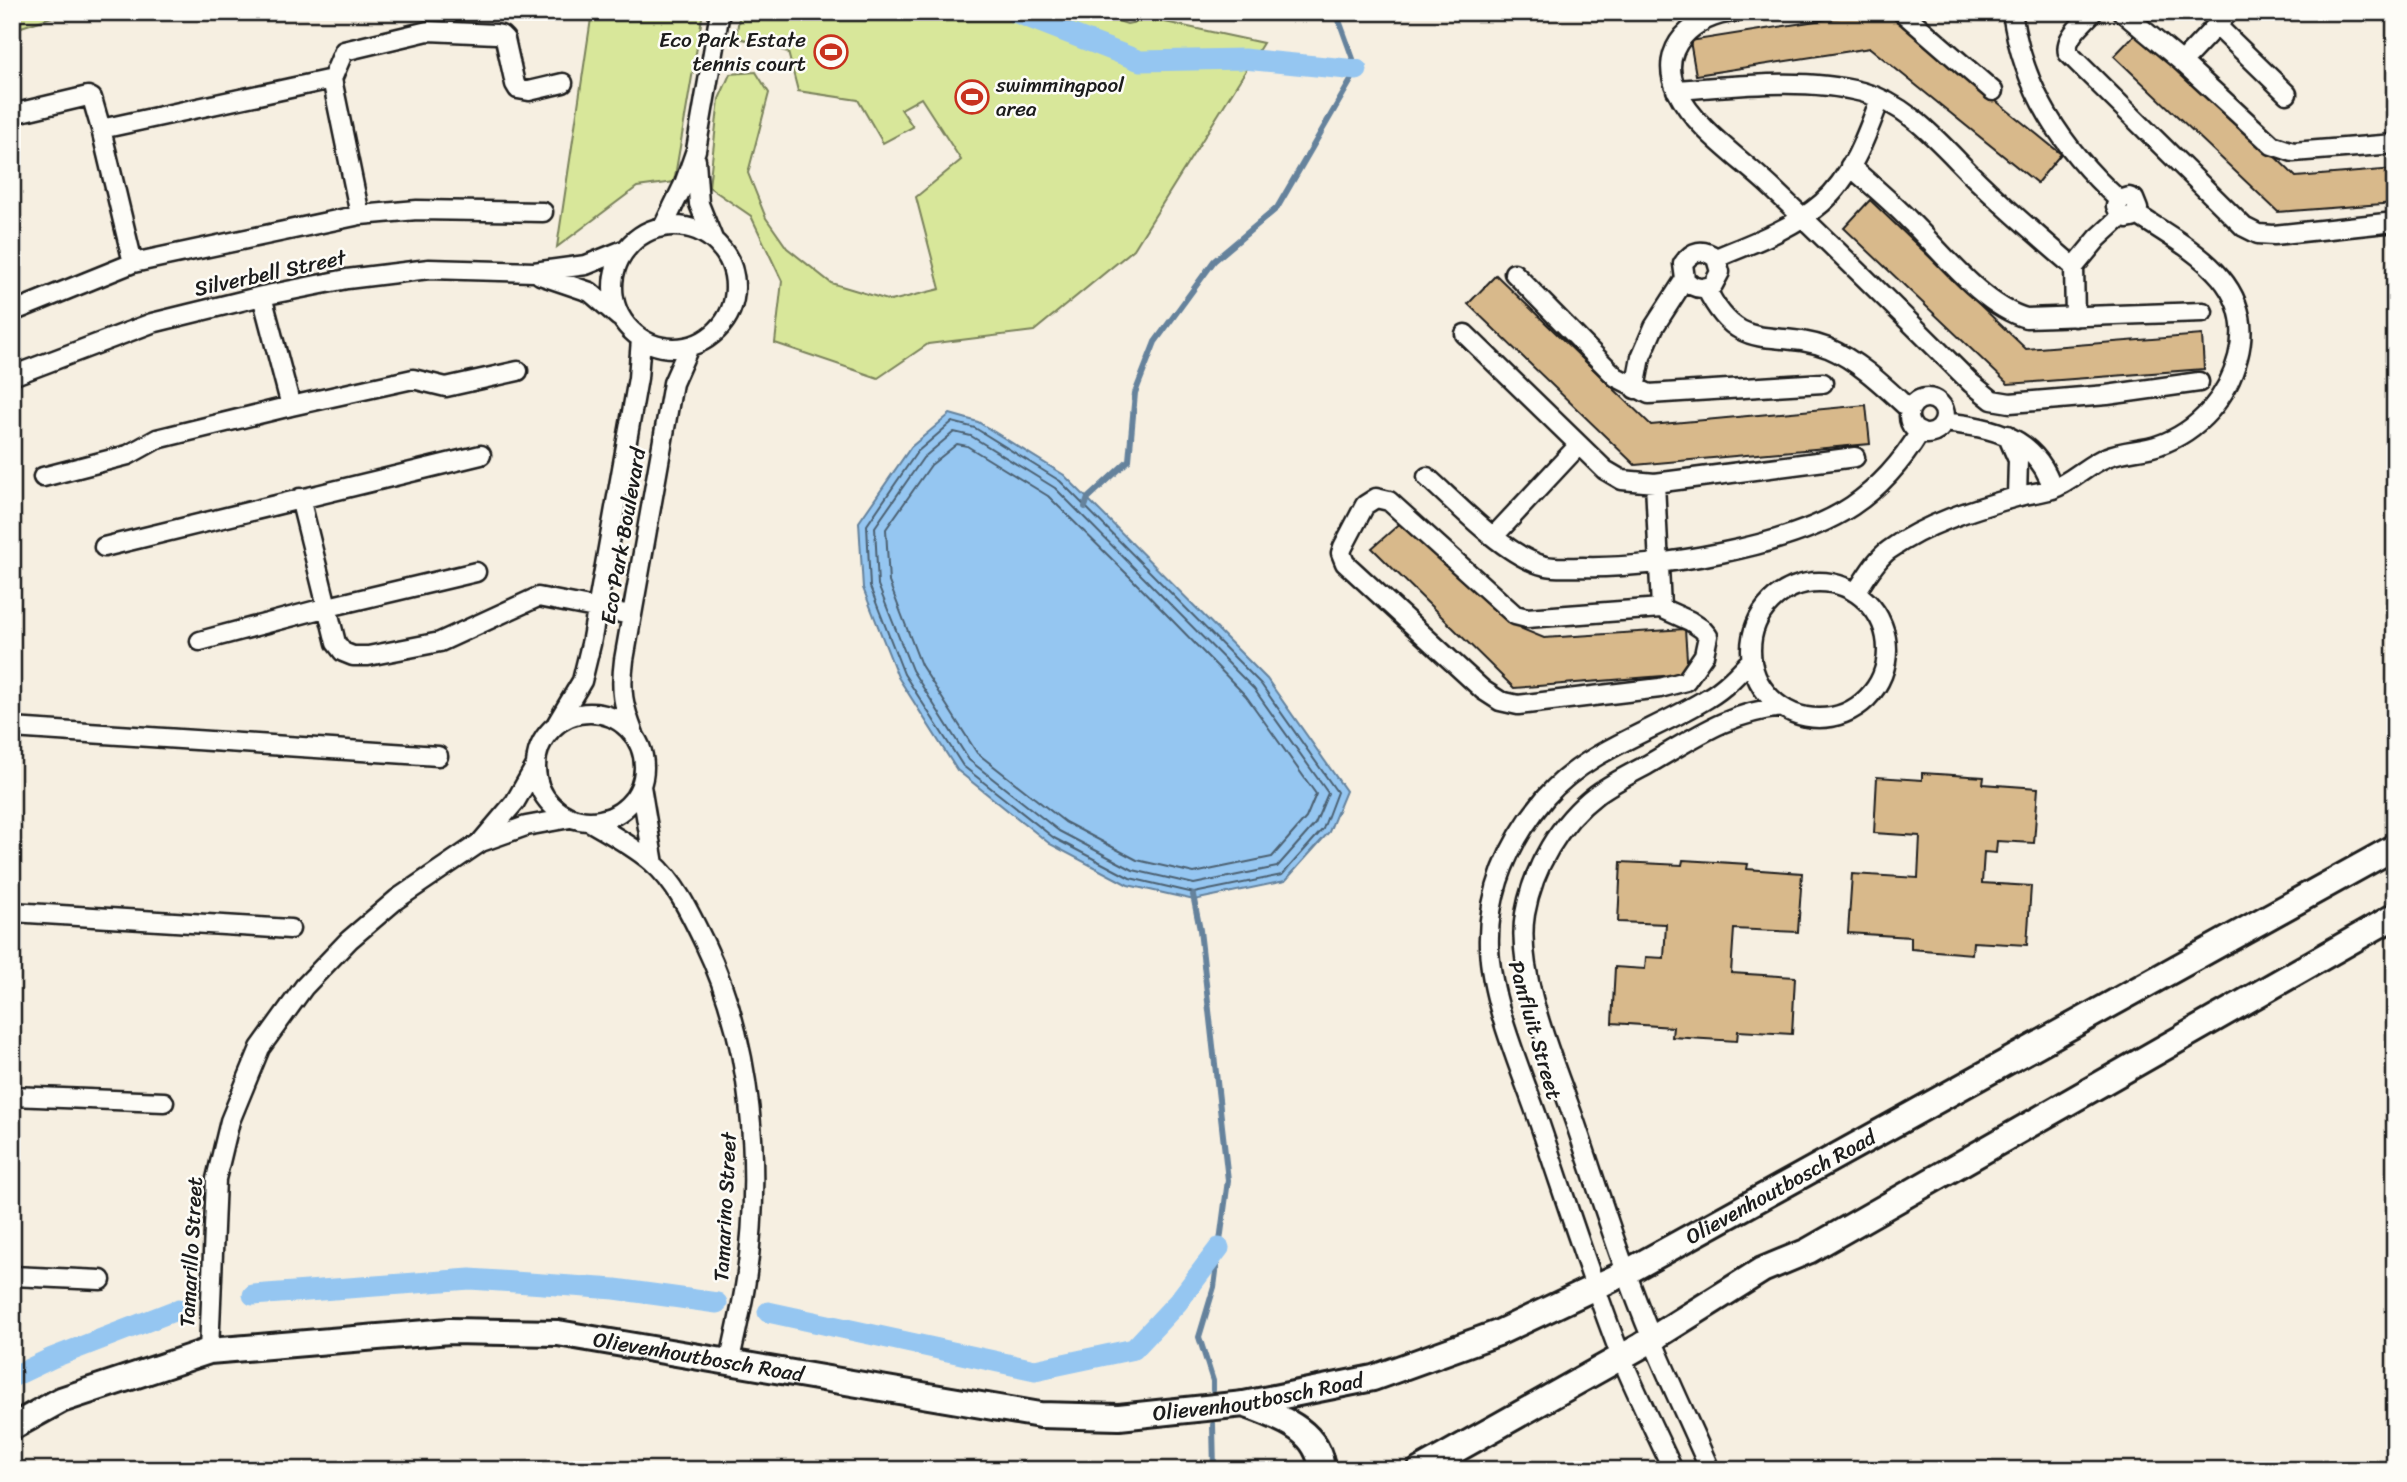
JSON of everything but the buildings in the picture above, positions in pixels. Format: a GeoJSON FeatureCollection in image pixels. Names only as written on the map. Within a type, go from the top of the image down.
{"type":"FeatureCollection","features":[{"type":"Feature","properties":{"kind":"main road","name":"Olievenhoutbosch Road"},"geometry":{"type":"LineString","coordinates":[[12,1427],[61,1400],[209,1350],[450,1331],[558,1333],[1040,1415],[1119,1417],[1244,1404],[1373,1378],[1498,1333],[1627,1272],[2395,847]]}},
{"type":"Feature","properties":{"kind":"main road"},"geometry":{"type":"LineString","coordinates":[[1420,1470],[1622,1357],[1762,1270],[1808,1251],[2395,916]]}},
{"type":"Feature","properties":{"kind":"main road"},"geometry":{"type":"LineString","coordinates":[[1244,1404],[1293,1424],[1305,1433],[1315,1446],[1322,1470]]}},
{"type":"Feature","properties":{"kind":"street"},"geometry":{"type":"LineString","coordinates":[[663,227],[684,184],[696,150],[720,12]]}},
{"type":"Feature","properties":{"kind":"street"},"geometry":{"type":"LineString","coordinates":[[1735,12],[1720,13],[1702,20],[1681,37],[1674,50],[1671,65],[1676,90],[1697,119],[1803,218],[1971,383],[1992,400],[2010,403],[2053,400],[2199,382]]}},
{"type":"Feature","properties":{"kind":"street"},"geometry":{"type":"LineString","coordinates":[[1902,12],[1993,91]]}},
{"type":"Feature","properties":{"kind":"street"},"geometry":{"type":"LineString","coordinates":[[1751,660],[1751,637],[1759,616],[1773,599],[1792,587],[1825,582],[1836,583],[1856,592],[1875,564],[1888,551],[1923,531],[1963,513],[2017,496],[2053,489],[2108,456],[2159,445],[2194,425],[2212,410],[2228,387],[2240,349],[2241,323],[2229,287],[2211,265],[2125,211],[2064,143],[2046,113],[2020,48],[2012,12]]}},
{"type":"Feature","properties":{"kind":"street"},"geometry":{"type":"LineString","coordinates":[[2093,12],[2070,38],[2067,43],[2068,53],[2244,228],[2258,234],[2274,235],[2395,222]]}},
{"type":"Feature","properties":{"kind":"street"},"geometry":{"type":"LineString","coordinates":[[2122,12],[2278,149],[2293,152],[2395,144]]}},
{"type":"Feature","properties":{"kind":"street"},"geometry":{"type":"LineString","coordinates":[[2182,62],[2222,19],[2287,94]]}},
{"type":"Feature","properties":{"kind":"street"},"geometry":{"type":"LineString","coordinates":[[360,215],[332,79],[344,51],[428,31],[501,35],[505,40],[518,89],[529,92],[563,83]]}},
{"type":"Feature","properties":{"kind":"street"},"geometry":{"type":"LineString","coordinates":[[101,129],[332,79]]}},
{"type":"Feature","properties":{"kind":"street"},"geometry":{"type":"LineString","coordinates":[[1676,90],[1769,85],[1822,86],[1862,92],[1880,99],[1915,120],[1984,187],[2074,267]]}},
{"type":"Feature","properties":{"kind":"street"},"geometry":{"type":"LineString","coordinates":[[12,114],[90,97],[101,129],[133,263]]}},
{"type":"Feature","properties":{"kind":"street"},"geometry":{"type":"LineString","coordinates":[[1716,258],[1803,218],[1824,201],[1850,166],[1864,141],[1880,99]]}},
{"type":"Feature","properties":{"kind":"street"},"geometry":{"type":"LineString","coordinates":[[696,150],[699,204],[713,239]]}},
{"type":"Feature","properties":{"kind":"street"},"geometry":{"type":"LineString","coordinates":[[1850,166],[2001,307],[2013,314],[2026,318],[2203,312]]}},
{"type":"Feature","properties":{"kind":"street"},"geometry":{"type":"LineString","coordinates":[[12,312],[133,263],[360,215],[417,210],[543,212]]}},
{"type":"Feature","properties":{"kind":"street"},"geometry":{"type":"LineString","coordinates":[[2075,317],[2074,267],[2125,211]]}},
{"type":"Feature","properties":{"kind":"street"},"geometry":{"type":"LineString","coordinates":[[681,226],[698,230],[713,239],[726,254],[734,272],[734,301],[722,327],[707,340],[689,347],[664,348],[641,339],[621,318],[614,301],[613,283],[617,265],[626,249],[642,235],[663,227],[681,226]]}},
{"type":"Feature","properties":{"kind":"street","name":"Silverbell Street"},"geometry":{"type":"LineString","coordinates":[[12,385],[19,374],[152,323],[262,296],[347,279],[429,269],[534,272],[598,262],[626,249]]}},
{"type":"Feature","properties":{"kind":"street"},"geometry":{"type":"LineString","coordinates":[[1694,253],[1710,253],[1720,265],[1718,279],[1706,288],[1694,288],[1685,279],[1683,264],[1694,253]]}},
{"type":"Feature","properties":{"kind":"street","name":"Silverbell Street"},"geometry":{"type":"LineString","coordinates":[[534,272],[590,292],[621,318]]}},
{"type":"Feature","properties":{"kind":"street"},"geometry":{"type":"LineString","coordinates":[[1514,273],[1616,377],[1649,394],[1823,383]]}},
{"type":"Feature","properties":{"kind":"street"},"geometry":{"type":"LineString","coordinates":[[1635,389],[1641,356],[1654,327],[1685,279]]}},
{"type":"Feature","properties":{"kind":"street"},"geometry":{"type":"LineString","coordinates":[[1706,288],[1725,319],[1739,328],[1755,336],[1815,344],[1830,349],[1848,359],[1910,410]]}},
{"type":"Feature","properties":{"kind":"street"},"geometry":{"type":"LineString","coordinates":[[262,296],[291,406]]}},
{"type":"Feature","properties":{"kind":"street"},"geometry":{"type":"LineString","coordinates":[[1465,334],[1578,446],[1605,470],[1622,480],[1655,483],[1854,457]]}},
{"type":"Feature","properties":{"kind":"street","name":"Eco Park Boulevard"},"geometry":{"type":"LineString","coordinates":[[557,723],[582,681],[638,378],[641,339]]}},
{"type":"Feature","properties":{"kind":"street","name":"Eco Park Boulevard"},"geometry":{"type":"LineString","coordinates":[[634,734],[621,695],[631,615],[673,383],[689,347]]}},
{"type":"Feature","properties":{"kind":"street"},"geometry":{"type":"LineString","coordinates":[[43,477],[128,455],[157,439],[291,406],[413,379],[446,387],[518,371]]}},
{"type":"Feature","properties":{"kind":"street"},"geometry":{"type":"LineString","coordinates":[[1934,398],[1944,408],[1944,422],[1934,433],[1920,432],[1910,423],[1910,410],[1920,399],[1934,398]]}},
{"type":"Feature","properties":{"kind":"street"},"geometry":{"type":"LineString","coordinates":[[1944,422],[1975,426],[2007,435],[2034,453],[2053,489]]}},
{"type":"Feature","properties":{"kind":"street"},"geometry":{"type":"LineString","coordinates":[[1427,477],[1518,555],[1538,564],[1554,567],[1598,568],[1712,554],[1777,539],[1849,508],[1881,483],[1920,432]]}},
{"type":"Feature","properties":{"kind":"street"},"geometry":{"type":"LineString","coordinates":[[2007,435],[2018,460],[2017,496]]}},
{"type":"Feature","properties":{"kind":"street"},"geometry":{"type":"LineString","coordinates":[[1494,536],[1578,446]]}},
{"type":"Feature","properties":{"kind":"street"},"geometry":{"type":"LineString","coordinates":[[104,547],[481,455]]}},
{"type":"Feature","properties":{"kind":"street"},"geometry":{"type":"LineString","coordinates":[[1655,483],[1661,608]]}},
{"type":"Feature","properties":{"kind":"street"},"geometry":{"type":"LineString","coordinates":[[300,498],[336,643],[343,652],[352,656],[368,656],[453,638],[538,597],[631,615]]}},
{"type":"Feature","properties":{"kind":"street"},"geometry":{"type":"LineString","coordinates":[[1376,498],[1382,498],[1389,501],[1515,615],[1527,618],[1661,608],[1690,621],[1707,636],[1704,654],[1686,681],[1660,688],[1518,705],[1500,701],[1475,683],[1345,563],[1341,552],[1365,505],[1376,498]]}},
{"type":"Feature","properties":{"kind":"street"},"geometry":{"type":"LineString","coordinates":[[200,641],[476,572]]}},
{"type":"Feature","properties":{"kind":"street","name":"Panfluit Street"},"geometry":{"type":"LineString","coordinates":[[1751,660],[1756,678],[1767,695],[1782,707],[1802,716],[1823,718],[1844,713],[1863,702],[1877,687],[1885,667],[1888,646],[1883,625],[1872,607],[1856,592]]}},
{"type":"Feature","properties":{"kind":"street","name":"Panfluit Street"},"geometry":{"type":"LineString","coordinates":[[1673,1470],[1622,1357],[1596,1287],[1513,1048],[1492,977],[1489,945],[1495,888],[1507,855],[1528,820],[1548,795],[1604,752],[1707,698],[1735,678],[1751,660]]}},
{"type":"Feature","properties":{"kind":"street","name":"Panfluit Street"},"geometry":{"type":"LineString","coordinates":[[1710,1470],[1652,1339],[1627,1272],[1547,1044],[1525,966],[1522,937],[1531,887],[1541,862],[1563,827],[1578,810],[1598,793],[1730,718],[1782,707]]}},
{"type":"Feature","properties":{"kind":"street"},"geometry":{"type":"LineString","coordinates":[[642,786],[634,800],[621,812],[606,819],[590,822],[570,818],[556,810],[537,784],[537,750],[545,735],[557,723],[576,714],[598,713],[618,720],[634,734],[642,750],[645,768],[642,786],[654,863]]}},
{"type":"Feature","properties":{"kind":"street"},"geometry":{"type":"LineString","coordinates":[[12,728],[438,756]]}},
{"type":"Feature","properties":{"kind":"street","name":"Tamarillo Street"},"geometry":{"type":"LineString","coordinates":[[481,842],[515,802],[535,767]]}},
{"type":"Feature","properties":{"kind":"street","name":"Tamarillo Street"},"geometry":{"type":"LineString","coordinates":[[209,1350],[216,1179],[230,1121],[260,1048],[304,988],[349,940],[397,899],[481,842],[526,826],[570,818]]}},
{"type":"Feature","properties":{"kind":"street","name":"Tamarino Street"},"geometry":{"type":"LineString","coordinates":[[590,822],[619,838],[654,863],[684,900],[713,962],[740,1042],[752,1124],[753,1184],[746,1279],[729,1364]]}},
{"type":"Feature","properties":{"kind":"street"},"geometry":{"type":"LineString","coordinates":[[12,912],[290,929]]}},
{"type":"Feature","properties":{"kind":"street"},"geometry":{"type":"LineString","coordinates":[[12,1096],[164,1102]]}},
{"type":"Feature","properties":{"kind":"street"},"geometry":{"type":"LineString","coordinates":[[12,1276],[101,1280]]}},
{"type":"Feature","properties":{"kind":"green space"},"geometry":{"type":"Polygon","coordinates":[[[12,12],[67,12],[12,30],[12,12]]]}},
{"type":"Feature","properties":{"kind":"green space"},"geometry":{"type":"Polygon","coordinates":[[[592,12],[703,12],[674,182],[637,187],[557,247],[592,12]]]}},
{"type":"Feature","properties":{"kind":"green space"},"geometry":{"type":"Polygon","coordinates":[[[740,12],[1091,12],[1127,24],[1151,19],[1263,43],[1134,249],[1034,331],[928,344],[878,378],[775,343],[782,281],[751,216],[709,187],[719,99],[730,74],[756,72],[769,93],[748,173],[766,218],[787,248],[831,283],[891,301],[940,289],[916,197],[961,160],[921,98],[901,109],[913,127],[883,143],[858,100],[798,91],[788,52],[736,37],[740,12]]]}},
{"type":"Feature","properties":{"kind":"water"},"geometry":{"type":"Polygon","coordinates":[[[950,414],[978,422],[1064,475],[1267,679],[1346,791],[1329,832],[1285,881],[1194,900],[1128,885],[1050,844],[957,770],[898,677],[863,588],[859,522],[911,447],[950,414]]]}},
{"type":"Feature","properties":{"kind":"waterway"},"geometry":{"type":"LineString","coordinates":[[1014,12],[1140,61],[1244,59],[1357,70]]}},
{"type":"Feature","properties":{"kind":"waterway"},"geometry":{"type":"LineString","coordinates":[[1085,507],[1088,498],[1129,460],[1135,393],[1155,342],[1214,261],[1277,208],[1357,70],[1336,12]]}},
{"type":"Feature","properties":{"kind":"waterway"},"geometry":{"type":"LineString","coordinates":[[1193,895],[1200,930],[1228,1180],[1214,1287],[1199,1337],[1213,1381],[1213,1390]]}},
{"type":"Feature","properties":{"kind":"waterway"},"geometry":{"type":"LineString","coordinates":[[768,1312],[1035,1370],[1134,1349],[1178,1302],[1219,1248]]}},
{"type":"Feature","properties":{"kind":"waterway"},"geometry":{"type":"LineString","coordinates":[[253,1295],[470,1279],[615,1289],[717,1303]]}},
{"type":"Feature","properties":{"kind":"waterway"},"geometry":{"type":"LineString","coordinates":[[12,1377],[52,1358],[179,1309]]}},
{"type":"Feature","properties":{"kind":"waterway"},"geometry":{"type":"LineString","coordinates":[[1213,1425],[1214,1470]]}},
{"type":"Feature","properties":{"kind":"place","name":"Eco Park Estate tennis court"},"geometry":{"type":"Point","coordinates":[831,52]}},
{"type":"Feature","properties":{"kind":"place","name":"swimmingpool area"},"geometry":{"type":"Point","coordinates":[972,97]}}]}
